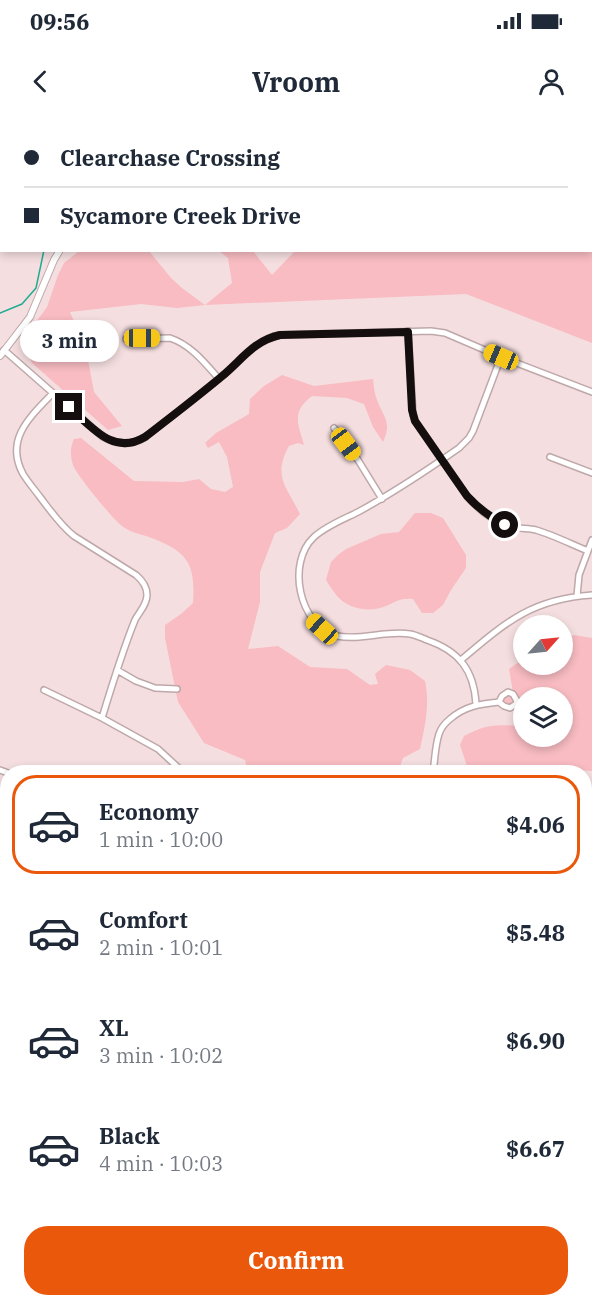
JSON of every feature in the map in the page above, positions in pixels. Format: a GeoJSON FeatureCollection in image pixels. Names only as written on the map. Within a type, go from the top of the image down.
{"type":"FeatureCollection","features":[{"type":"Feature","properties":{"kind":"main road"},"geometry":{"type":"LineString","coordinates":[[2,353],[30,316],[59,252]]}},
{"type":"Feature","properties":{"kind":"street"},"geometry":{"type":"LineString","coordinates":[[2,353],[53,393],[103,437],[115,443],[132,444],[145,437],[219,379],[257,344],[271,337],[289,335],[431,331],[446,333],[592,392]]}},
{"type":"Feature","properties":{"kind":"street"},"geometry":{"type":"LineString","coordinates":[[408,332],[415,421],[467,496],[477,507],[494,519],[513,527],[537,530],[588,551]]}},
{"type":"Feature","properties":{"kind":"street"},"geometry":{"type":"LineString","coordinates":[[126,339],[170,338],[176,340],[201,359],[219,379]]}},
{"type":"Feature","properties":{"kind":"street"},"geometry":{"type":"LineString","coordinates":[[476,704],[476,692],[469,673],[461,660],[443,646],[411,634],[336,636],[322,629],[312,620],[306,608],[298,573],[303,552],[313,538],[326,528],[382,499],[459,448],[469,438],[501,357]]}},
{"type":"Feature","properties":{"kind":"street"},"geometry":{"type":"LineString","coordinates":[[53,393],[29,419],[21,432],[17,447],[18,459],[26,478],[64,528],[136,575],[147,592],[146,602],[136,618],[102,718]]}},
{"type":"Feature","properties":{"kind":"street"},"geometry":{"type":"LineString","coordinates":[[334,428],[358,460],[382,499]]}},
{"type":"Feature","properties":{"kind":"street"},"geometry":{"type":"LineString","coordinates":[[550,457],[592,473]]}},
{"type":"Feature","properties":{"kind":"street"},"geometry":{"type":"LineString","coordinates":[[577,596],[579,575],[592,540]]}},
{"type":"Feature","properties":{"kind":"street"},"geometry":{"type":"LineString","coordinates":[[461,660],[514,618],[543,604],[592,594]]}},
{"type":"Feature","properties":{"kind":"street"},"geometry":{"type":"LineString","coordinates":[[117,670],[136,681],[155,688],[177,689]]}},
{"type":"Feature","properties":{"kind":"street"},"geometry":{"type":"LineString","coordinates":[[44,690],[158,749],[175,765]]}},
{"type":"Feature","properties":{"kind":"street"},"geometry":{"type":"LineString","coordinates":[[435,765],[436,745],[442,728],[458,712],[476,704],[499,702]]}},
{"type":"Feature","properties":{"kind":"shaded area"},"geometry":{"type":"Polygon","coordinates":[[[78,252],[150,252],[182,288],[205,305],[177,308],[141,304],[70,312],[86,349],[94,392],[122,426],[108,430],[32,363],[22,341],[47,307],[64,263],[78,252]]]}},
{"type":"Feature","properties":{"kind":"shaded area"},"geometry":{"type":"Polygon","coordinates":[[[220,252],[254,252],[272,275],[294,252],[592,252],[592,343],[466,294],[205,305],[232,283],[228,258],[220,252]]]}},
{"type":"Feature","properties":{"kind":"shaded area"},"geometry":{"type":"Polygon","coordinates":[[[282,375],[314,386],[373,379],[375,395],[387,425],[383,442],[373,427],[364,404],[347,398],[312,396],[301,407],[298,418],[304,445],[298,443],[289,446],[282,466],[283,482],[300,514],[287,528],[275,533],[260,572],[260,602],[248,649],[278,646],[310,667],[347,669],[370,685],[378,684],[375,674],[386,665],[410,670],[425,681],[427,707],[420,749],[403,758],[400,765],[246,765],[245,760],[204,743],[178,702],[165,638],[165,625],[193,603],[190,567],[179,552],[170,546],[120,525],[73,465],[72,445],[74,439],[81,438],[134,481],[183,482],[199,479],[211,489],[225,492],[233,487],[227,457],[219,442],[208,448],[205,443],[216,433],[249,414],[250,399],[264,386],[282,375]]]}},
{"type":"Feature","properties":{"kind":"shaded area"},"geometry":{"type":"Polygon","coordinates":[[[415,513],[431,513],[443,518],[466,555],[466,568],[443,605],[433,613],[422,613],[413,599],[401,599],[373,609],[353,607],[347,604],[326,580],[331,562],[346,549],[381,534],[399,532],[415,513]]]}},
{"type":"Feature","properties":{"kind":"shaded area"},"geometry":{"type":"Polygon","coordinates":[[[573,635],[592,638],[592,765],[467,765],[460,745],[464,736],[490,726],[513,726],[513,747],[573,747],[573,687],[513,687],[513,692],[509,669],[513,666],[513,675],[573,675],[573,635]]]}},
{"type":"Feature","properties":{"kind":"shaded area"},"geometry":{"type":"Polygon","coordinates":[[[508,696],[513,698],[513,703],[509,705],[502,700],[508,696]]]}},
{"type":"Feature","properties":{"kind":"waterway"},"geometry":{"type":"LineString","coordinates":[[0,313],[22,304],[36,288],[44,252]]}},
{"type":"Feature","properties":{"kind":"route"},"geometry":{"type":"LineString","coordinates":[[69,407],[103,437],[115,443],[132,444],[145,437],[222,376],[257,344],[271,337],[408,332],[412,410],[415,421],[467,496],[477,507],[505,525]]}}]}
